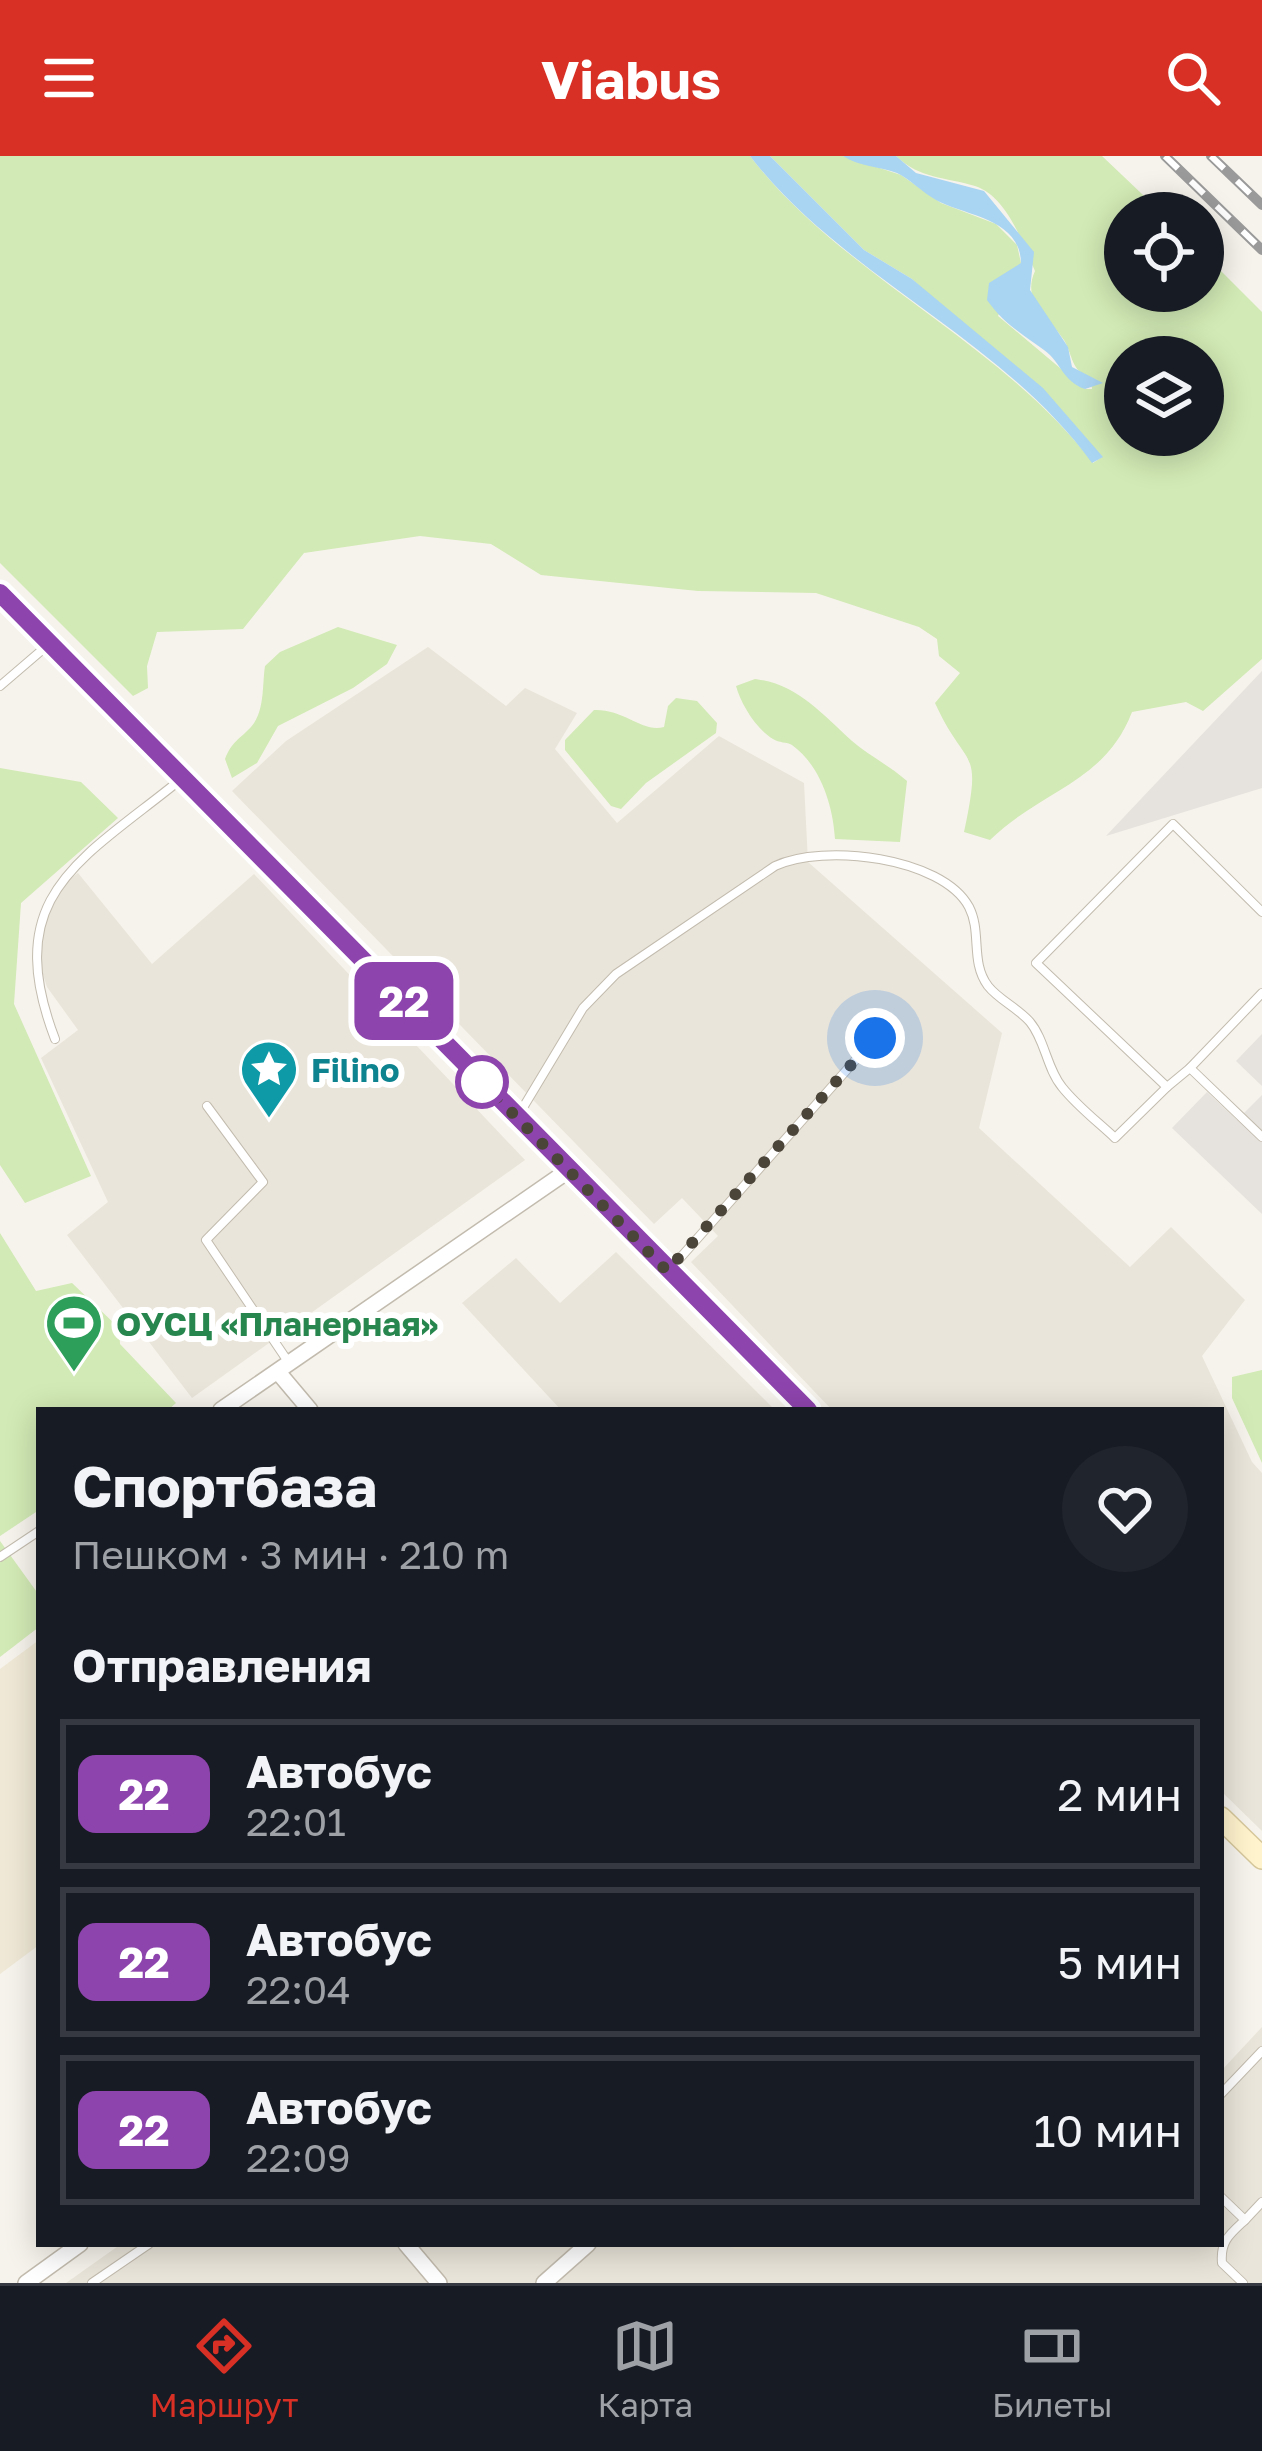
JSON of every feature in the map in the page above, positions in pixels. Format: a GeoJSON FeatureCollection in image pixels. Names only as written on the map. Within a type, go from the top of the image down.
{"type":"FeatureCollection","features":[{"type":"Feature","properties":{"kind":"main road"},"geometry":{"type":"LineString","coordinates":[[0,592],[805,1407]]}},
{"type":"Feature","properties":{"kind":"main road"},"geometry":{"type":"LineString","coordinates":[[1224,1821],[1262,1858]]}},
{"type":"Feature","properties":{"kind":"street"},"geometry":{"type":"LineString","coordinates":[[226,1407],[569,1170]]}},
{"type":"Feature","properties":{"kind":"street"},"geometry":{"type":"LineString","coordinates":[[284,1368],[308,1407]]}},
{"type":"Feature","properties":{"kind":"street"},"geometry":{"type":"LineString","coordinates":[[26,2283],[76,2247]]}},
{"type":"Feature","properties":{"kind":"street"},"geometry":{"type":"LineString","coordinates":[[409,2247],[439,2283]]}},
{"type":"Feature","properties":{"kind":"street"},"geometry":{"type":"LineString","coordinates":[[544,2283],[584,2247]]}},
{"type":"Feature","properties":{"kind":"lane"},"geometry":{"type":"LineString","coordinates":[[0,686],[51,643]]}},
{"type":"Feature","properties":{"kind":"lane"},"geometry":{"type":"LineString","coordinates":[[56,1039],[31,965],[28,933],[37,909],[51,885],[185,776]]}},
{"type":"Feature","properties":{"kind":"lane"},"geometry":{"type":"LineString","coordinates":[[1167,1087],[1036,963],[1173,824],[1262,911]]}},
{"type":"Feature","properties":{"kind":"lane"},"geometry":{"type":"LineString","coordinates":[[517,1117],[583,1007],[616,974],[799,854],[830,851],[906,866],[967,902],[974,920],[976,962],[988,986],[1031,1023],[1060,1085],[1115,1138],[1262,993]]}},
{"type":"Feature","properties":{"kind":"lane"},"geometry":{"type":"LineString","coordinates":[[667,1271],[875,1038]]}},
{"type":"Feature","properties":{"kind":"lane"},"geometry":{"type":"LineString","coordinates":[[1190,1068],[1262,1137]]}},
{"type":"Feature","properties":{"kind":"lane"},"geometry":{"type":"LineString","coordinates":[[207,1106],[263,1182],[206,1240],[284,1368]]}},
{"type":"Feature","properties":{"kind":"lane"},"geometry":{"type":"LineString","coordinates":[[0,1557],[36,1533]]}},
{"type":"Feature","properties":{"kind":"lane"},"geometry":{"type":"LineString","coordinates":[[1224,2091],[1262,2051]]}},
{"type":"Feature","properties":{"kind":"lane"},"geometry":{"type":"LineString","coordinates":[[1224,2200],[1244,2220]]}},
{"type":"Feature","properties":{"kind":"lane"},"geometry":{"type":"LineString","coordinates":[[1224,2241],[1262,2202]]}},
{"type":"Feature","properties":{"kind":"lane"},"geometry":{"type":"LineString","coordinates":[[92,2283],[145,2247]]}},
{"type":"Feature","properties":{"kind":"lane"},"geometry":{"type":"LineString","coordinates":[[1222,2247],[1222,2263],[1243,2283]]}},
{"type":"Feature","properties":{"kind":"shaded area"},"geometry":{"type":"Polygon","coordinates":[[[428,647],[506,706],[525,688],[577,713],[555,749],[617,823],[719,736],[804,783],[808,862],[1002,1033],[979,1128],[1130,1267],[1171,1227],[1245,1300],[1202,1356],[1252,1462],[1262,1473],[1262,1831],[1224,1794],[1224,1407],[829,1407],[691,1262],[718,1236],[682,1198],[654,1224],[232,791],[286,741],[428,647]]]}},
{"type":"Feature","properties":{"kind":"shaded area"},"geometry":{"type":"Polygon","coordinates":[[[1262,671],[1262,788],[1106,836],[1262,671]]]}},
{"type":"Feature","properties":{"kind":"shaded area"},"geometry":{"type":"Polygon","coordinates":[[[78,873],[152,964],[254,874],[525,1160],[192,1398],[67,1235],[108,1202],[41,1058],[78,1030],[47,987],[36,953],[41,915],[60,886],[78,873]]]}},
{"type":"Feature","properties":{"kind":"shaded area"},"geometry":{"type":"Polygon","coordinates":[[[1262,1034],[1262,1086],[1236,1061],[1262,1034]]]}},
{"type":"Feature","properties":{"kind":"shaded area"},"geometry":{"type":"Polygon","coordinates":[[[1207,1092],[1237,1120],[1262,1095],[1262,1214],[1172,1128],[1207,1092]]]}},
{"type":"Feature","properties":{"kind":"shaded area"},"geometry":{"type":"Polygon","coordinates":[[[616,1252],[772,1407],[558,1407],[462,1303],[516,1258],[560,1303],[616,1252]]]}},
{"type":"Feature","properties":{"kind":"shaded area"},"geometry":{"type":"Polygon","coordinates":[[[36,1642],[36,1947],[0,1974],[0,1669],[36,1642]]]}},
{"type":"Feature","properties":{"kind":"shaded area"},"geometry":{"type":"Polygon","coordinates":[[[1262,2027],[1262,2283],[66,2283],[117,2247],[1224,2247],[1224,2068],[1262,2027]]]}},
{"type":"Feature","properties":{"kind":"shaded area"},"geometry":{"type":"Polygon","coordinates":[[[732,2247],[830,2247],[734,2249],[732,2247]]]}},
{"type":"Feature","properties":{"kind":"green space"},"geometry":{"type":"Polygon","coordinates":[[[0,156],[750,156],[829,237],[1012,380],[1093,463],[1102,457],[912,279],[864,250],[770,156],[843,156],[901,175],[941,203],[996,224],[1017,245],[1021,263],[998,316],[1085,389],[1092,389],[1091,379],[1076,367],[1064,340],[1034,300],[1035,271],[1005,210],[986,191],[924,173],[896,156],[1102,156],[1140,192],[1104,192],[1104,312],[1224,312],[1224,274],[1262,312],[1262,659],[1203,711],[1186,702],[1132,712],[1120,736],[1089,771],[990,840],[964,832],[972,771],[935,703],[960,673],[939,656],[937,639],[919,627],[816,593],[698,591],[541,575],[491,544],[420,536],[304,553],[243,629],[157,632],[147,666],[148,688],[133,696],[0,563],[0,156]]]}},
{"type":"Feature","properties":{"kind":"green space"},"geometry":{"type":"Polygon","coordinates":[[[338,627],[397,645],[387,664],[353,688],[278,726],[257,763],[232,778],[225,759],[259,714],[265,666],[280,652],[338,627]]]}},
{"type":"Feature","properties":{"kind":"green space"},"geometry":{"type":"Polygon","coordinates":[[[755,679],[796,693],[907,781],[900,842],[835,839],[828,800],[811,764],[792,745],[767,735],[742,700],[736,686],[755,679]]]}},
{"type":"Feature","properties":{"kind":"green space"},"geometry":{"type":"Polygon","coordinates":[[[676,698],[697,701],[717,723],[716,733],[646,783],[621,809],[611,806],[565,750],[565,740],[594,710],[648,727],[664,727],[668,706],[676,698]]]}},
{"type":"Feature","properties":{"kind":"green space"},"geometry":{"type":"Polygon","coordinates":[[[0,768],[81,782],[118,818],[21,903],[14,1004],[91,1176],[25,1203],[0,1165],[0,768]]]}},
{"type":"Feature","properties":{"kind":"green space","name":"ОУСЦ «Планерная»"},"geometry":{"type":"Polygon","coordinates":[[[0,1233],[36,1291],[72,1283],[119,1328],[120,1344],[176,1403],[171,1407],[36,1407],[36,1512],[0,1536],[0,1233]]]}},
{"type":"Feature","properties":{"kind":"green space"},"geometry":{"type":"Polygon","coordinates":[[[1262,1370],[1262,1463],[1232,1398],[1232,1377],[1262,1370]]]}},
{"type":"Feature","properties":{"kind":"green space"},"geometry":{"type":"Polygon","coordinates":[[[0,1541],[36,1591],[36,1629],[0,1657],[0,1541]]]}},
{"type":"Feature","properties":{"kind":"water"},"geometry":{"type":"Polygon","coordinates":[[[750,156],[770,156],[864,250],[912,279],[1043,388],[1103,457],[1092,463],[1013,379],[830,237],[750,156]]]}},
{"type":"Feature","properties":{"kind":"water"},"geometry":{"type":"Polygon","coordinates":[[[843,156],[896,156],[916,173],[984,191],[1034,252],[1030,290],[1068,347],[1072,367],[1103,383],[1085,389],[1071,381],[1050,355],[1006,322],[987,300],[989,283],[1021,263],[1011,236],[989,221],[936,200],[897,173],[843,156]]]}},
{"type":"Feature","properties":{"kind":"railway"},"geometry":{"type":"LineString","coordinates":[[1165,156],[1262,250]]}},
{"type":"Feature","properties":{"kind":"railway"},"geometry":{"type":"LineString","coordinates":[[1211,156],[1262,205]]}},
{"type":"Feature","properties":{"kind":"bus line","name":"22"},"geometry":{"type":"LineString","coordinates":[[0,593],[198,788],[805,1407]]}},
{"type":"Feature","properties":{"kind":"place","name":"Filino"},"geometry":{"type":"Point","coordinates":[269,1120]}},
{"type":"Feature","properties":{"kind":"place","name":"ОУСЦ «Планерная»"},"geometry":{"type":"Point","coordinates":[74,1374]}},
{"type":"Feature","properties":{"kind":"route"},"geometry":{"type":"LineString","coordinates":[[482,1082],[667,1271],[875,1038]]}}]}
